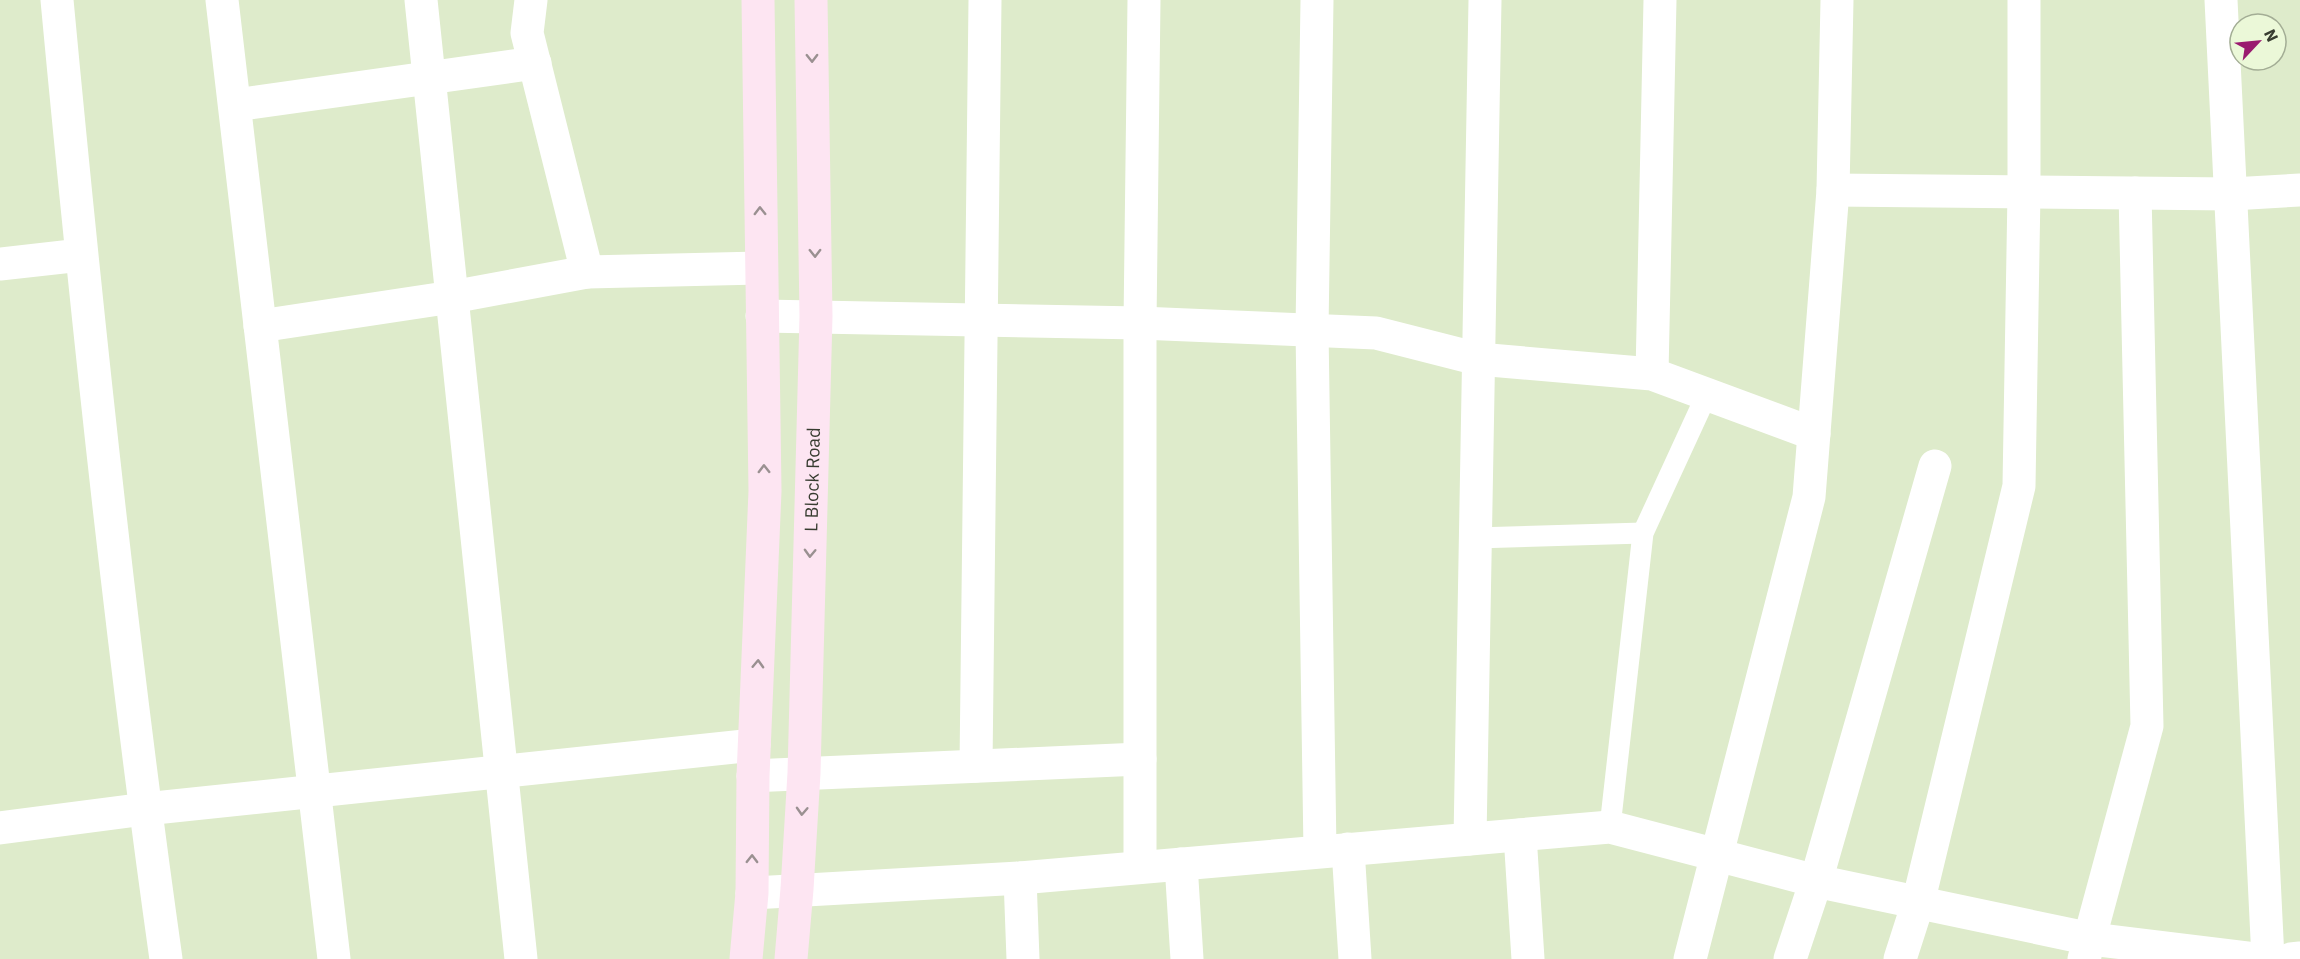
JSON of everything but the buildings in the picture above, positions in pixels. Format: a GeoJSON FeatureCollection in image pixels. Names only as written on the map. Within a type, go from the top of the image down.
{"type":"FeatureCollection","features":[{"type":"Feature","properties":{"kind":"main road"},"geometry":{"type":"LineString","coordinates":[[746,959],[752,893],[754,760],[765,491],[760,268],[758,0]]}},
{"type":"Feature","properties":{"kind":"main road","name":"L Block Road"},"geometry":{"type":"LineString","coordinates":[[791,959],[804,773],[816,316],[811,0]]}},
{"type":"Feature","properties":{"kind":"street"},"geometry":{"type":"LineString","coordinates":[[57,0],[81,255],[145,809],[166,959]]}},
{"type":"Feature","properties":{"kind":"street"},"geometry":{"type":"LineString","coordinates":[[222,0],[334,959]]}},
{"type":"Feature","properties":{"kind":"street"},"geometry":{"type":"LineString","coordinates":[[421,0],[521,959]]}},
{"type":"Feature","properties":{"kind":"street"},"geometry":{"type":"LineString","coordinates":[[531,0],[527,33],[587,272]]}},
{"type":"Feature","properties":{"kind":"street"},"geometry":{"type":"LineString","coordinates":[[976,766],[986,0]]}},
{"type":"Feature","properties":{"kind":"street"},"geometry":{"type":"LineString","coordinates":[[1140,867],[1140,323],[1144,0]]}},
{"type":"Feature","properties":{"kind":"street"},"geometry":{"type":"LineString","coordinates":[[1317,0],[1312,330],[1334,850],[1355,959]]}},
{"type":"Feature","properties":{"kind":"street"},"geometry":{"type":"LineString","coordinates":[[1470,839],[1485,0]]}},
{"type":"Feature","properties":{"kind":"street"},"geometry":{"type":"LineString","coordinates":[[1652,374],[1660,0]]}},
{"type":"Feature","properties":{"kind":"street"},"geometry":{"type":"LineString","coordinates":[[1690,959],[1809,497],[1833,190],[1837,0]]}},
{"type":"Feature","properties":{"kind":"street"},"geometry":{"type":"LineString","coordinates":[[1900,959],[1918,903],[2019,486],[2024,192],[2024,0]]}},
{"type":"Feature","properties":{"kind":"street"},"geometry":{"type":"LineString","coordinates":[[2221,0],[2268,959]]}},
{"type":"Feature","properties":{"kind":"street"},"geometry":{"type":"LineString","coordinates":[[235,105],[535,63]]}},
{"type":"Feature","properties":{"kind":"street"},"geometry":{"type":"LineString","coordinates":[[1833,190],[2232,194],[2300,190]]}},
{"type":"Feature","properties":{"kind":"street"},"geometry":{"type":"LineString","coordinates":[[2087,949],[2147,726],[2135,193]]}},
{"type":"Feature","properties":{"kind":"street"},"geometry":{"type":"LineString","coordinates":[[0,264],[81,255]]}},
{"type":"Feature","properties":{"kind":"street"},"geometry":{"type":"LineString","coordinates":[[260,326],[452,297],[587,272],[760,268]]}},
{"type":"Feature","properties":{"kind":"street"},"geometry":{"type":"LineString","coordinates":[[762,316],[1140,323],[1376,333],[1478,359],[1652,374],[1814,434]]}},
{"type":"Feature","properties":{"kind":"street"},"geometry":{"type":"LineString","coordinates":[[1790,959],[1816,881],[1935,466]]}},
{"type":"Feature","properties":{"kind":"street"},"geometry":{"type":"LineString","coordinates":[[0,828],[145,809],[502,772],[754,760],[804,773],[1140,759]]}},
{"type":"Feature","properties":{"kind":"street"},"geometry":{"type":"LineString","coordinates":[[752,893],[1020,878],[1610,827],[1816,881],[1918,903],[2087,949],[2255,959]]}},
{"type":"Feature","properties":{"kind":"street"},"geometry":{"type":"LineString","coordinates":[[1520,835],[1528,959]]}},
{"type":"Feature","properties":{"kind":"street"},"geometry":{"type":"LineString","coordinates":[[1181,864],[1187,959]]}},
{"type":"Feature","properties":{"kind":"street"},"geometry":{"type":"LineString","coordinates":[[1020,878],[1023,959]]}},
{"type":"Feature","properties":{"kind":"street"},"geometry":{"type":"LineString","coordinates":[[2291,959],[2300,958]]}},
{"type":"Feature","properties":{"kind":"lane"},"geometry":{"type":"LineString","coordinates":[[1610,827],[1643,533],[1707,394]]}},
{"type":"Feature","properties":{"kind":"lane"},"geometry":{"type":"LineString","coordinates":[[1475,538],[1643,533]]}}]}
